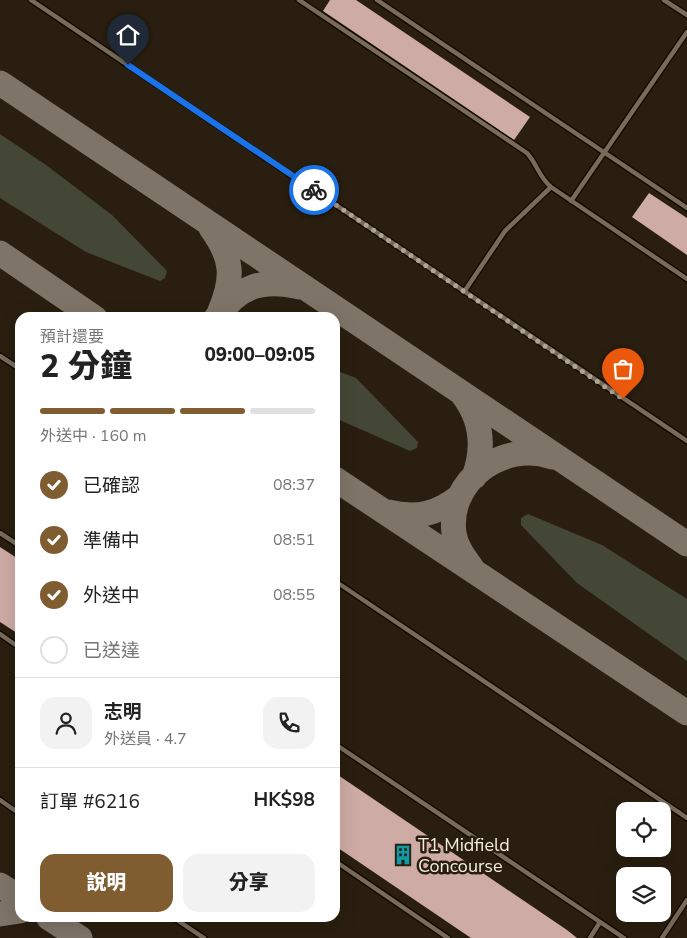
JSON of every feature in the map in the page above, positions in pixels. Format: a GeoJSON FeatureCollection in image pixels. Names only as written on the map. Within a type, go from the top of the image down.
{"type":"FeatureCollection","features":[{"type":"Feature","properties":{"kind":"lane"},"geometry":{"type":"LineString","coordinates":[[31,0],[687,442]]}},
{"type":"Feature","properties":{"kind":"lane"},"geometry":{"type":"LineString","coordinates":[[299,0],[527,153],[535,164],[539,175],[551,188],[687,279]]}},
{"type":"Feature","properties":{"kind":"lane"},"geometry":{"type":"LineString","coordinates":[[377,0],[687,208]]}},
{"type":"Feature","properties":{"kind":"lane"},"geometry":{"type":"LineString","coordinates":[[664,0],[687,15]]}},
{"type":"Feature","properties":{"kind":"lane"},"geometry":{"type":"LineString","coordinates":[[571,201],[687,32]]}},
{"type":"Feature","properties":{"kind":"lane"},"geometry":{"type":"LineString","coordinates":[[464,292],[505,231],[551,188]]}},
{"type":"Feature","properties":{"kind":"lane"},"geometry":{"type":"LineString","coordinates":[[0,356],[15,366]]}},
{"type":"Feature","properties":{"kind":"lane"},"geometry":{"type":"LineString","coordinates":[[0,533],[15,543]]}},
{"type":"Feature","properties":{"kind":"lane"},"geometry":{"type":"LineString","coordinates":[[340,584],[687,818]]}},
{"type":"Feature","properties":{"kind":"lane"},"geometry":{"type":"LineString","coordinates":[[0,634],[15,644]]}},
{"type":"Feature","properties":{"kind":"lane"},"geometry":{"type":"LineString","coordinates":[[340,747],[624,938]]}},
{"type":"Feature","properties":{"kind":"lane"},"geometry":{"type":"LineString","coordinates":[[0,800],[15,810]]}},
{"type":"Feature","properties":{"kind":"lane"},"geometry":{"type":"LineString","coordinates":[[340,864],[448,938]]}},
{"type":"Feature","properties":{"kind":"lane"},"geometry":{"type":"LineString","coordinates":[[662,938],[687,900]]}},
{"type":"Feature","properties":{"kind":"lane"},"geometry":{"type":"LineString","coordinates":[[180,922],[204,938]]}},
{"type":"Feature","properties":{"kind":"lane"},"geometry":{"type":"LineString","coordinates":[[590,938],[600,922]]}},
{"type":"Feature","properties":{"kind":"green space"},"geometry":{"type":"Polygon","coordinates":[[[0,134],[46,165],[112,215],[167,271],[165,278],[160,281],[86,252],[0,198],[0,134]]]}},
{"type":"Feature","properties":{"kind":"green space"},"geometry":{"type":"Polygon","coordinates":[[[340,372],[356,378],[418,442],[417,448],[410,451],[340,420],[340,372]]]}},
{"type":"Feature","properties":{"kind":"green space"},"geometry":{"type":"Polygon","coordinates":[[[528,514],[602,545],[687,599],[687,661],[577,583],[521,525],[521,518],[528,514]]]}},
{"type":"Feature","properties":{"kind":"building"},"geometry":{"type":"Polygon","coordinates":[[[330,0],[356,0],[530,117],[514,140],[323,11],[330,0]]]}},
{"type":"Feature","properties":{"kind":"building"},"geometry":{"type":"Polygon","coordinates":[[[649,193],[687,218],[687,255],[632,217],[649,193]]]}},
{"type":"Feature","properties":{"kind":"building"},"geometry":{"type":"Polygon","coordinates":[[[0,547],[15,557],[15,632],[0,622],[0,547]]]}},
{"type":"Feature","properties":{"kind":"building","name":"T1 Midfield Concourse"},"geometry":{"type":"Polygon","coordinates":[[[340,776],[577,938],[471,938],[340,849],[340,776]]]}},
{"type":"Feature","properties":{"kind":"taxiway"},"geometry":{"type":"LineString","coordinates":[[0,83],[687,544]]}},
{"type":"Feature","properties":{"kind":"taxiway"},"geometry":{"type":"LineString","coordinates":[[211,228],[224,249],[229,268],[228,288],[220,311]]}},
{"type":"Feature","properties":{"kind":"taxiway"},"geometry":{"type":"LineString","coordinates":[[0,253],[86,312]]}},
{"type":"Feature","properties":{"kind":"taxiway"},"geometry":{"type":"LineString","coordinates":[[221,312],[233,298],[252,287],[263,284],[286,284],[300,287]]}},
{"type":"Feature","properties":{"kind":"taxiway"},"geometry":{"type":"LineString","coordinates":[[463,395],[474,414],[480,434],[480,455],[474,477]]}},
{"type":"Feature","properties":{"kind":"taxiway"},"geometry":{"type":"LineString","coordinates":[[472,568],[458,547],[454,533],[454,514],[460,496],[469,481],[482,469],[498,460],[515,454],[534,453],[552,457]]}},
{"type":"Feature","properties":{"kind":"taxiway"},"geometry":{"type":"LineString","coordinates":[[340,482],[687,713]]}},
{"type":"Feature","properties":{"kind":"taxiway"},"geometry":{"type":"LineString","coordinates":[[388,512],[417,515],[435,511],[460,496]]}},
{"type":"Feature","properties":{"kind":"taxiway"},"geometry":{"type":"LineString","coordinates":[[0,885],[15,895]]}},
{"type":"Feature","properties":{"kind":"taxiway"},"geometry":{"type":"LineString","coordinates":[[0,914],[15,912]]}},
{"type":"Feature","properties":{"kind":"taxiway"},"geometry":{"type":"LineString","coordinates":[[55,922],[80,938]]}},
{"type":"Feature","properties":{"kind":"way so far"},"geometry":{"type":"LineString","coordinates":[[314,190],[623,399]]}},
{"type":"Feature","properties":{"kind":"place","name":"T1 Midfield Concourse"},"geometry":{"type":"Point","coordinates":[403,855]}},
{"type":"Feature","properties":{"kind":"route"},"geometry":{"type":"LineString","coordinates":[[128,65],[314,190]]}}]}
